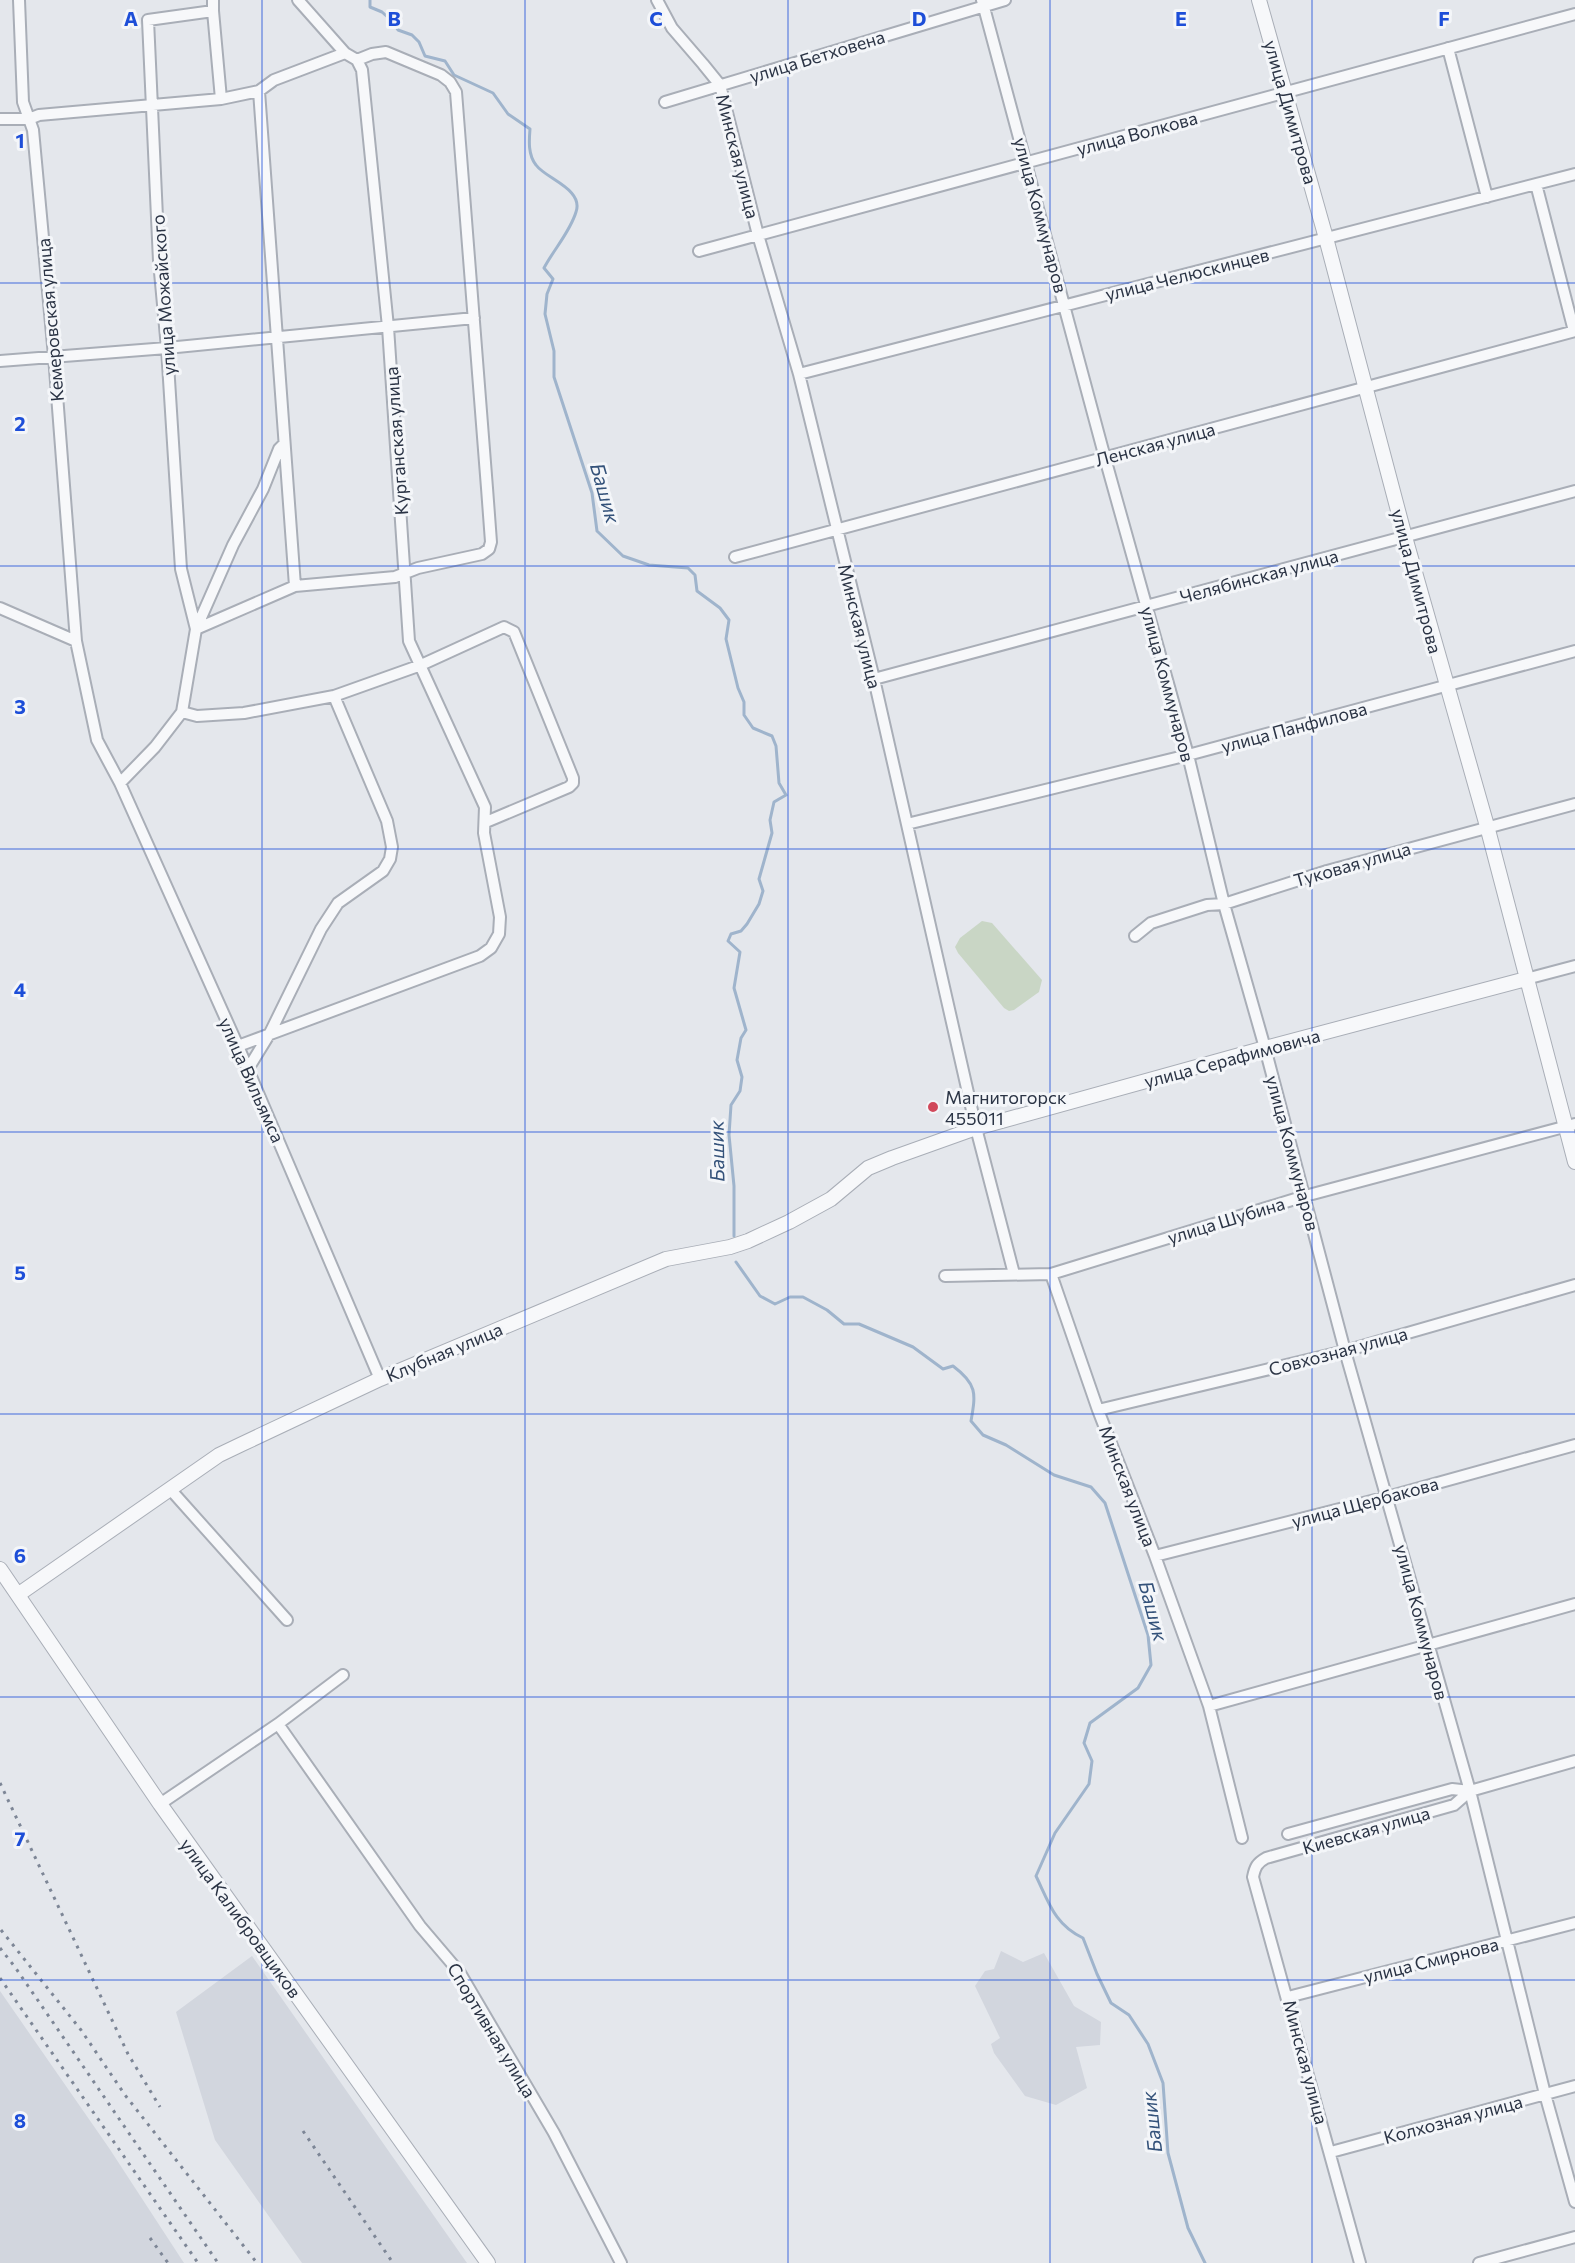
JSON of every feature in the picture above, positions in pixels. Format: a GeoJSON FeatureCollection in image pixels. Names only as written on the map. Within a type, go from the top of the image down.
{"type":"FeatureCollection","features":[{"type":"Feature","properties":{"kind":"street","name":"Кемеровская улица"},"geometry":{"type":"LineString","coordinates":[[19,0],[23,102],[33,130],[54,356],[76,641],[97,740],[120,783]]}},
{"type":"Feature","properties":{"kind":"street"},"geometry":{"type":"LineString","coordinates":[[196,629],[295,586],[395,578],[418,568],[482,554],[489,549],[491,542],[456,92],[450,82],[441,75],[386,52],[357,60],[345,53],[298,0]]}},
{"type":"Feature","properties":{"kind":"street","name":"Минская улица"},"geometry":{"type":"LineString","coordinates":[[657,0],[672,28],[720,85],[758,235],[799,374],[874,679],[976,1128],[1014,1274]]}},
{"type":"Feature","properties":{"kind":"street","name":"улица Бетховена"},"geometry":{"type":"LineString","coordinates":[[665,102],[983,3],[1005,0]]}},
{"type":"Feature","properties":{"kind":"street","name":"улица Димитрова"},"geometry":{"type":"LineString","coordinates":[[1259,0],[1326,238],[1405,537],[1487,826],[1526,979],[1570,1125],[1575,1162]]}},
{"type":"Feature","properties":{"kind":"street","name":"улица Коммунаров"},"geometry":{"type":"LineString","coordinates":[[983,3],[1104,458],[1188,755],[1224,904],[1265,1048],[1345,1351],[1470,1791],[1545,2094],[1575,2202]]}},
{"type":"Feature","properties":{"kind":"street"},"geometry":{"type":"LineString","coordinates":[[213,5],[221,99]]}},
{"type":"Feature","properties":{"kind":"street","name":"улица Можайского"},"geometry":{"type":"LineString","coordinates":[[196,629],[181,569],[159,261],[148,20],[213,5]]}},
{"type":"Feature","properties":{"kind":"street","name":"улица Волкова"},"geometry":{"type":"LineString","coordinates":[[699,251],[1575,14]]}},
{"type":"Feature","properties":{"kind":"street"},"geometry":{"type":"LineString","coordinates":[[1449,48],[1487,197]]}},
{"type":"Feature","properties":{"kind":"street"},"geometry":{"type":"LineString","coordinates":[[0,119],[221,99],[259,91],[274,80],[345,53]]}},
{"type":"Feature","properties":{"kind":"street","name":"Курганская улица"},"geometry":{"type":"LineString","coordinates":[[270,1033],[480,956],[491,948],[499,934],[500,917],[484,833],[485,807],[409,641],[388,327],[362,70],[357,60]]}},
{"type":"Feature","properties":{"kind":"street"},"geometry":{"type":"LineString","coordinates":[[259,91],[295,586]]}},
{"type":"Feature","properties":{"kind":"street","name":"улица Челюскинцев"},"geometry":{"type":"LineString","coordinates":[[799,374],[1575,174]]}},
{"type":"Feature","properties":{"kind":"street"},"geometry":{"type":"LineString","coordinates":[[1536,184],[1575,331]]}},
{"type":"Feature","properties":{"kind":"street"},"geometry":{"type":"LineString","coordinates":[[0,361],[166,348],[474,318]]}},
{"type":"Feature","properties":{"kind":"street","name":"Ленская улица"},"geometry":{"type":"LineString","coordinates":[[735,557],[1575,331]]}},
{"type":"Feature","properties":{"kind":"street"},"geometry":{"type":"LineString","coordinates":[[120,783],[154,747],[182,712],[196,629],[233,545],[263,489],[279,449],[284,444]]}},
{"type":"Feature","properties":{"kind":"street","name":"Челябинская улица"},"geometry":{"type":"LineString","coordinates":[[874,679],[1575,491]]}},
{"type":"Feature","properties":{"kind":"street"},"geometry":{"type":"LineString","coordinates":[[0,608],[76,641]]}},
{"type":"Feature","properties":{"kind":"street"},"geometry":{"type":"LineString","coordinates":[[182,712],[197,716],[244,713],[334,696],[421,665],[504,627],[514,632],[573,778],[573,783],[569,787],[486,822]]}},
{"type":"Feature","properties":{"kind":"street","name":"улица Панфилова"},"geometry":{"type":"LineString","coordinates":[[907,824],[1188,755],[1575,651]]}},
{"type":"Feature","properties":{"kind":"street"},"geometry":{"type":"LineString","coordinates":[[248,1069],[270,1033],[321,929],[338,903],[383,870],[390,859],[392,847],[387,821],[334,696]]}},
{"type":"Feature","properties":{"kind":"street","name":"улица Вильямса"},"geometry":{"type":"LineString","coordinates":[[120,783],[238,1046],[380,1379]]}},
{"type":"Feature","properties":{"kind":"street","name":"Туковая улица"},"geometry":{"type":"LineString","coordinates":[[1135,936],[1151,923],[1207,906],[1224,904],[1288,882],[1487,826],[1575,804]]}},
{"type":"Feature","properties":{"kind":"street","name":"улица Серафимовича"},"geometry":{"type":"LineString","coordinates":[[892,1158],[976,1128],[1575,966]]}},
{"type":"Feature","properties":{"kind":"street"},"geometry":{"type":"LineString","coordinates":[[238,1046],[270,1033]]}},
{"type":"Feature","properties":{"kind":"street","name":"улица Шубина"},"geometry":{"type":"LineString","coordinates":[[945,1276],[1051,1274],[1305,1196],[1570,1125]]}},
{"type":"Feature","properties":{"kind":"street","name":"Клубная улица"},"geometry":{"type":"LineString","coordinates":[[19,1594],[219,1455],[380,1379],[666,1258],[730,1247],[748,1241],[831,1199],[868,1168],[892,1158]]}},
{"type":"Feature","properties":{"kind":"street","name":"Минская улица"},"geometry":{"type":"LineString","coordinates":[[1051,1274],[1098,1410],[1155,1556],[1209,1706],[1242,1838]]}},
{"type":"Feature","properties":{"kind":"street","name":"Совхозная улица"},"geometry":{"type":"LineString","coordinates":[[1098,1410],[1345,1351],[1575,1285]]}},
{"type":"Feature","properties":{"kind":"street","name":"улица Щербакова"},"geometry":{"type":"LineString","coordinates":[[1155,1556],[1388,1497],[1575,1445]]}},
{"type":"Feature","properties":{"kind":"street"},"geometry":{"type":"LineString","coordinates":[[170,1489],[287,1620]]}},
{"type":"Feature","properties":{"kind":"street","name":"улица Калибровщиков"},"geometry":{"type":"LineString","coordinates":[[0,1569],[160,1804],[488,2263]]}},
{"type":"Feature","properties":{"kind":"street"},"geometry":{"type":"LineString","coordinates":[[1209,1706],[1575,1604]]}},
{"type":"Feature","properties":{"kind":"street"},"geometry":{"type":"LineString","coordinates":[[160,1804],[278,1724],[343,1675]]}},
{"type":"Feature","properties":{"kind":"street","name":"Спортивная улица"},"geometry":{"type":"LineString","coordinates":[[278,1724],[420,1926],[460,1973],[554,2133],[621,2263]]}},
{"type":"Feature","properties":{"kind":"street","name":"Киевская улица"},"geometry":{"type":"LineString","coordinates":[[1288,1834],[1452,1789],[1470,1791],[1575,1761]]}},
{"type":"Feature","properties":{"kind":"street","name":"Киевская улица"},"geometry":{"type":"LineString","coordinates":[[1258,1863],[1266,1858],[1454,1805],[1470,1791]]}},
{"type":"Feature","properties":{"kind":"street"},"geometry":{"type":"LineString","coordinates":[[1320,1825],[1323,1842]]}},
{"type":"Feature","properties":{"kind":"street","name":"Минская улица"},"geometry":{"type":"LineString","coordinates":[[1258,1863],[1253,1877],[1360,2263]]}},
{"type":"Feature","properties":{"kind":"street","name":"улица Смирнова"},"geometry":{"type":"LineString","coordinates":[[1288,1997],[1575,1923]]}},
{"type":"Feature","properties":{"kind":"street","name":"Колхозная улица"},"geometry":{"type":"LineString","coordinates":[[1330,2152],[1575,2086]]}},
{"type":"Feature","properties":{"kind":"street"},"geometry":{"type":"LineString","coordinates":[[1479,2263],[1575,2236]]}},
{"type":"Feature","properties":{"kind":"shaded area"},"geometry":{"type":"Polygon","coordinates":[[[1001,1951],[1023,1962],[1044,1953],[1074,2006],[1101,2022],[1100,2045],[1076,2047],[1087,2088],[1056,2105],[1025,2096],[994,2053],[991,2044],[1000,2038],[975,1986],[985,1971],[994,1969],[1001,1951]]]}},
{"type":"Feature","properties":{"kind":"shaded area"},"geometry":{"type":"Polygon","coordinates":[[[252,1956],[467,2263],[302,2263],[215,2140],[176,2012],[252,1956]]]}},
{"type":"Feature","properties":{"kind":"shaded area"},"geometry":{"type":"Polygon","coordinates":[[[0,1991],[109,2148],[184,2263],[0,2263],[0,1991]]]}},
{"type":"Feature","properties":{"kind":"green space"},"geometry":{"type":"Polygon","coordinates":[[[982,921],[992,923],[1042,980],[1039,992],[1014,1010],[1009,1011],[1004,1008],[955,947],[960,938],[982,921]]]}},
{"type":"Feature","properties":{"kind":"waterway","name":"Башик"},"geometry":{"type":"LineString","coordinates":[[370,0],[370,7],[382,12],[398,30],[412,35],[419,42],[425,56],[445,61],[454,75],[493,93],[508,114],[530,129],[530,152],[536,165],[575,197],[577,204],[573,219],[544,268],[553,279],[547,294],[545,314],[554,351],[554,377],[592,493],[597,531],[623,556],[649,565],[688,568],[695,575],[697,591],[720,608],[729,620],[726,639],[738,688],[744,702],[744,715],[753,728],[772,736],[776,746],[779,783],[786,795],[774,802],[770,820],[772,833],[759,879],[763,891],[759,904],[747,924],[741,931],[731,934],[728,941],[740,952],[734,988],[746,1030],[741,1038],[737,1060],[742,1077],[740,1091],[731,1105],[729,1135],[734,1186],[734,1236]]}},
{"type":"Feature","properties":{"kind":"waterway","name":"Башик"},"geometry":{"type":"LineString","coordinates":[[736,1262],[760,1296],[775,1304],[790,1297],[803,1297],[827,1310],[844,1324],[859,1324],[913,1347],[943,1369],[953,1366],[971,1384],[974,1396],[971,1421],[983,1435],[1006,1445],[1054,1475],[1091,1487],[1105,1503],[1148,1635],[1151,1665],[1138,1688],[1090,1723],[1084,1743],[1092,1761],[1089,1784],[1055,1833],[1036,1876],[1059,1920],[1073,1933],[1083,1938],[1111,2003],[1129,2015],[1148,2044],[1163,2083],[1168,2153],[1188,2228],[1205,2263]]}},
{"type":"Feature","properties":{"kind":"railway"},"geometry":{"type":"LineString","coordinates":[[0,1783],[128,2054],[160,2107]]}},
{"type":"Feature","properties":{"kind":"railway"},"geometry":{"type":"LineString","coordinates":[[1,1930],[81,2030],[125,2095],[257,2263]]}},
{"type":"Feature","properties":{"kind":"railway"},"geometry":{"type":"LineString","coordinates":[[0,1948],[218,2263]]}},
{"type":"Feature","properties":{"kind":"railway"},"geometry":{"type":"LineString","coordinates":[[0,1978],[198,2263]]}},
{"type":"Feature","properties":{"kind":"railway"},"geometry":{"type":"LineString","coordinates":[[303,2131],[393,2263]]}},
{"type":"Feature","properties":{"kind":"railway"},"geometry":{"type":"LineString","coordinates":[[150,2238],[168,2263]]}},
{"type":"Feature","properties":{"kind":"place","name":"Магнитогорск 455011"},"geometry":{"type":"Point","coordinates":[933,1107]}}]}
